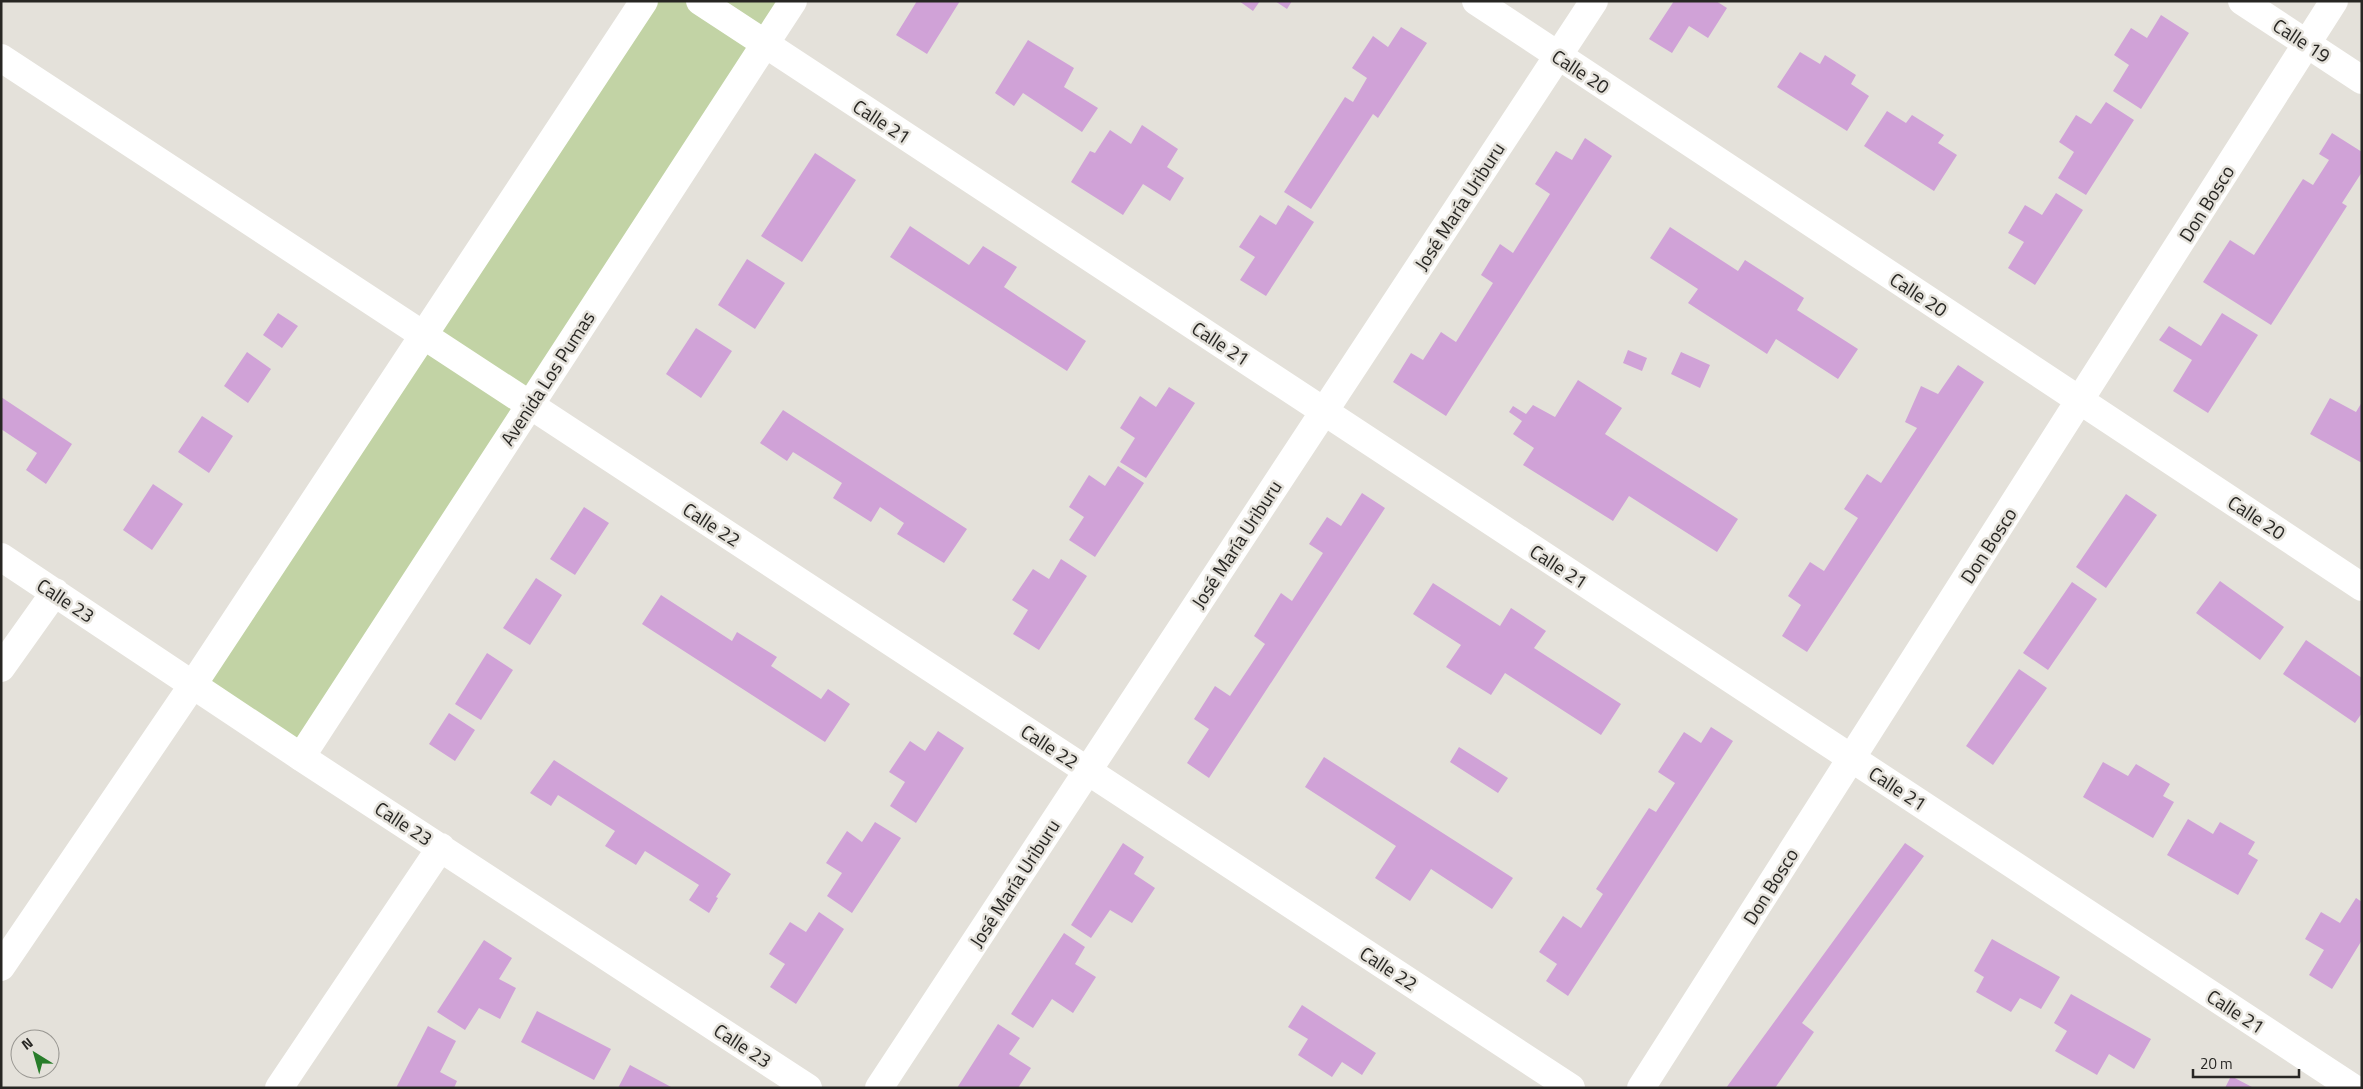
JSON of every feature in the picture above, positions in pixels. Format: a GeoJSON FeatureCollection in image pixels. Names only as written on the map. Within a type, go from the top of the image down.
{"type":"FeatureCollection","features":[{"type":"Feature","properties":{"kind":"street"},"geometry":{"type":"LineString","coordinates":[[1,967],[194,683],[644,1]]}},
{"type":"Feature","properties":{"kind":"street","name":"Calle 21"},"geometry":{"type":"LineString","coordinates":[[700,1],[2353,1088]]}},
{"type":"Feature","properties":{"kind":"street","name":"Avenida Los Pumas"},"geometry":{"type":"LineString","coordinates":[[301,757],[793,1]]}},
{"type":"Feature","properties":{"kind":"street","name":"Calle 20"},"geometry":{"type":"LineString","coordinates":[[1476,1],[2362,587]]}},
{"type":"Feature","properties":{"kind":"street","name":"José María Uriburu"},"geometry":{"type":"LineString","coordinates":[[879,1088],[1594,1]]}},
{"type":"Feature","properties":{"kind":"street","name":"Calle 19"},"geometry":{"type":"LineString","coordinates":[[2242,1],[2362,80]]}},
{"type":"Feature","properties":{"kind":"street","name":"Don Bosco"},"geometry":{"type":"LineString","coordinates":[[1641,1088],[2334,1]]}},
{"type":"Feature","properties":{"kind":"street","name":"Calle 22"},"geometry":{"type":"LineString","coordinates":[[1,58],[1571,1088]]}},
{"type":"Feature","properties":{"kind":"street","name":"Calle 23"},"geometry":{"type":"LineString","coordinates":[[1,557],[194,683],[301,757],[808,1088]]}},
{"type":"Feature","properties":{"kind":"street"},"geometry":{"type":"LineString","coordinates":[[1,668],[55,592]]}},
{"type":"Feature","properties":{"kind":"street"},"geometry":{"type":"LineString","coordinates":[[279,1088],[441,848]]}},
{"type":"Feature","properties":{"kind":"green space"},"geometry":{"type":"Polygon","coordinates":[[[646,1],[794,1],[301,754],[196,683],[646,1]]]}},
{"type":"Feature","properties":{"kind":"building"},"geometry":{"type":"Polygon","coordinates":[[[917,1],[960,1],[927,54],[896,35],[917,1]]]}},
{"type":"Feature","properties":{"kind":"building"},"geometry":{"type":"Polygon","coordinates":[[[1239,1],[1260,1],[1253,11],[1239,1]]]}},
{"type":"Feature","properties":{"kind":"building"},"geometry":{"type":"Polygon","coordinates":[[[1275,1],[1292,1],[1287,9],[1275,1]]]}},
{"type":"Feature","properties":{"kind":"building"},"geometry":{"type":"Polygon","coordinates":[[[1674,1],[1716,1],[1727,8],[1708,38],[1689,26],[1672,53],[1649,39],[1674,1]]]}},
{"type":"Feature","properties":{"kind":"building"},"geometry":{"type":"Polygon","coordinates":[[[2161,15],[2189,33],[2141,109],[2113,91],[2129,65],[2114,55],[2131,28],[2147,38],[2161,15]]]}},
{"type":"Feature","properties":{"kind":"building"},"geometry":{"type":"Polygon","coordinates":[[[1401,27],[1427,43],[1378,118],[1373,114],[1311,209],[1284,192],[1345,97],[1353,102],[1367,78],[1352,68],[1373,36],[1388,47],[1401,27]]]}},
{"type":"Feature","properties":{"kind":"building"},"geometry":{"type":"Polygon","coordinates":[[[1028,40],[1074,68],[1064,87],[1098,108],[1082,132],[1023,93],[1014,106],[995,93],[1028,40]]]}},
{"type":"Feature","properties":{"kind":"building"},"geometry":{"type":"Polygon","coordinates":[[[1800,52],[1820,64],[1825,55],[1856,75],[1851,84],[1869,96],[1847,131],[1777,87],[1800,52]]]}},
{"type":"Feature","properties":{"kind":"building"},"geometry":{"type":"Polygon","coordinates":[[[2106,102],[2134,120],[2086,195],[2058,178],[2074,152],[2059,142],[2076,115],[2091,124],[2106,102]]]}},
{"type":"Feature","properties":{"kind":"building"},"geometry":{"type":"Polygon","coordinates":[[[1887,111],[1906,123],[1912,115],[1944,135],[1938,143],[1957,155],[1934,191],[1864,146],[1887,111]]]}},
{"type":"Feature","properties":{"kind":"building"},"geometry":{"type":"Polygon","coordinates":[[[1142,125],[1178,149],[1167,167],[1184,178],[1170,201],[1143,184],[1123,215],[1071,182],[1090,151],[1095,153],[1110,130],[1131,144],[1142,125]]]}},
{"type":"Feature","properties":{"kind":"building"},"geometry":{"type":"Polygon","coordinates":[[[2332,133],[2362,152],[2362,172],[2342,203],[2347,206],[2271,325],[2203,282],[2230,240],[2254,255],[2303,179],[2313,185],[2329,160],[2319,154],[2332,133]]]}},
{"type":"Feature","properties":{"kind":"building"},"geometry":{"type":"Polygon","coordinates":[[[1585,138],[1612,156],[1446,416],[1393,382],[1411,353],[1423,360],[1441,332],[1456,342],[1493,283],[1481,275],[1500,244],[1513,253],[1550,194],[1535,184],[1556,151],[1572,160],[1585,138]]]}},
{"type":"Feature","properties":{"kind":"building"},"geometry":{"type":"Polygon","coordinates":[[[815,153],[856,180],[802,262],[761,236],[815,153]]]}},
{"type":"Feature","properties":{"kind":"building"},"geometry":{"type":"Polygon","coordinates":[[[2056,193],[2083,210],[2035,285],[2008,268],[2024,242],[2008,233],[2025,205],[2042,215],[2056,193]]]}},
{"type":"Feature","properties":{"kind":"building"},"geometry":{"type":"Polygon","coordinates":[[[1288,205],[1314,222],[1266,296],[1240,280],[1255,257],[1239,247],[1260,215],[1276,225],[1288,205]]]}},
{"type":"Feature","properties":{"kind":"building"},"geometry":{"type":"Polygon","coordinates":[[[910,226],[969,265],[983,246],[1017,267],[1004,287],[1086,341],[1067,371],[890,257],[910,226]]]}},
{"type":"Feature","properties":{"kind":"building"},"geometry":{"type":"Polygon","coordinates":[[[1670,227],[1738,271],[1745,260],[1804,298],[1797,310],[1858,349],[1838,379],[1776,339],[1767,354],[1688,303],[1698,289],[1650,258],[1670,227]]]}},
{"type":"Feature","properties":{"kind":"building"},"geometry":{"type":"Polygon","coordinates":[[[747,259],[785,283],[755,329],[718,305],[747,259]]]}},
{"type":"Feature","properties":{"kind":"building"},"geometry":{"type":"Polygon","coordinates":[[[278,313],[298,326],[282,348],[263,335],[278,313]]]}},
{"type":"Feature","properties":{"kind":"building"},"geometry":{"type":"Polygon","coordinates":[[[2222,313],[2258,335],[2208,413],[2173,391],[2192,360],[2159,340],[2169,326],[2201,346],[2222,313]]]}},
{"type":"Feature","properties":{"kind":"building"},"geometry":{"type":"Polygon","coordinates":[[[696,328],[732,351],[701,398],[666,374],[696,328]]]}},
{"type":"Feature","properties":{"kind":"building"},"geometry":{"type":"Polygon","coordinates":[[[1628,350],[1647,358],[1642,371],[1623,363],[1628,350]]]}},
{"type":"Feature","properties":{"kind":"building"},"geometry":{"type":"Polygon","coordinates":[[[247,352],[271,369],[248,403],[224,386],[247,352]]]}},
{"type":"Feature","properties":{"kind":"building"},"geometry":{"type":"Polygon","coordinates":[[[1681,352],[1710,365],[1700,388],[1671,374],[1681,352]]]}},
{"type":"Feature","properties":{"kind":"building"},"geometry":{"type":"Polygon","coordinates":[[[1958,365],[1984,382],[1807,652],[1782,636],[1801,605],[1788,596],[1810,562],[1824,571],[1858,518],[1844,509],[1867,474],[1881,483],[1917,428],[1905,422],[1921,386],[1938,394],[1958,365]]]}},
{"type":"Feature","properties":{"kind":"building"},"geometry":{"type":"Polygon","coordinates":[[[1578,380],[1622,408],[1605,434],[1738,519],[1717,552],[1629,496],[1613,521],[1523,465],[1534,448],[1513,434],[1522,421],[1509,412],[1513,406],[1526,414],[1533,405],[1555,417],[1578,380]]]}},
{"type":"Feature","properties":{"kind":"building"},"geometry":{"type":"Polygon","coordinates":[[[1169,387],[1195,403],[1146,478],[1120,462],[1135,438],[1120,428],[1140,396],[1156,407],[1169,387]]]}},
{"type":"Feature","properties":{"kind":"building"},"geometry":{"type":"Polygon","coordinates":[[[1,397],[72,444],[46,484],[26,470],[37,453],[1,429],[1,397]]]}},
{"type":"Feature","properties":{"kind":"building"},"geometry":{"type":"Polygon","coordinates":[[[2330,398],[2356,412],[2362,402],[2362,463],[2310,434],[2330,398]]]}},
{"type":"Feature","properties":{"kind":"building"},"geometry":{"type":"Polygon","coordinates":[[[783,410],[967,529],[944,563],[897,534],[904,523],[880,507],[871,522],[833,498],[842,483],[793,452],[787,461],[760,443],[783,410]]]}},
{"type":"Feature","properties":{"kind":"building"},"geometry":{"type":"Polygon","coordinates":[[[202,416],[233,436],[209,473],[178,452],[202,416]]]}},
{"type":"Feature","properties":{"kind":"building"},"geometry":{"type":"Polygon","coordinates":[[[1118,466],[1144,483],[1095,557],[1069,540],[1084,517],[1069,507],[1089,475],[1105,486],[1118,466]]]}},
{"type":"Feature","properties":{"kind":"building"},"geometry":{"type":"Polygon","coordinates":[[[153,484],[183,504],[152,550],[123,530],[153,484]]]}},
{"type":"Feature","properties":{"kind":"building"},"geometry":{"type":"Polygon","coordinates":[[[1362,493],[1385,508],[1209,778],[1187,763],[1209,729],[1194,719],[1215,686],[1230,696],[1265,644],[1254,636],[1281,593],[1292,601],[1323,553],[1309,544],[1327,517],[1341,526],[1362,493]]]}},
{"type":"Feature","properties":{"kind":"building"},"geometry":{"type":"Polygon","coordinates":[[[2126,494],[2157,515],[2106,588],[2076,567],[2126,494]]]}},
{"type":"Feature","properties":{"kind":"building"},"geometry":{"type":"Polygon","coordinates":[[[584,507],[609,523],[575,575],[550,559],[584,507]]]}},
{"type":"Feature","properties":{"kind":"building"},"geometry":{"type":"Polygon","coordinates":[[[1061,559],[1087,576],[1039,650],[1013,634],[1028,610],[1012,600],[1033,569],[1049,579],[1061,559]]]}},
{"type":"Feature","properties":{"kind":"building"},"geometry":{"type":"Polygon","coordinates":[[[536,578],[562,595],[530,645],[503,628],[536,578]]]}},
{"type":"Feature","properties":{"kind":"building"},"geometry":{"type":"Polygon","coordinates":[[[2220,581],[2284,627],[2260,660],[2196,613],[2220,581]]]}},
{"type":"Feature","properties":{"kind":"building"},"geometry":{"type":"Polygon","coordinates":[[[2072,582],[2097,599],[2048,670],[2023,653],[2072,582]]]}},
{"type":"Feature","properties":{"kind":"building"},"geometry":{"type":"Polygon","coordinates":[[[1433,583],[1500,626],[1511,608],[1546,631],[1534,648],[1621,704],[1601,735],[1505,673],[1491,695],[1446,667],[1461,645],[1413,614],[1433,583]]]}},
{"type":"Feature","properties":{"kind":"building"},"geometry":{"type":"Polygon","coordinates":[[[661,595],[732,641],[737,632],[777,657],[771,666],[821,699],[828,689],[850,704],[825,742],[642,624],[661,595]]]}},
{"type":"Feature","properties":{"kind":"building"},"geometry":{"type":"Polygon","coordinates":[[[2306,640],[2362,678],[2362,713],[2355,723],[2283,674],[2306,640]]]}},
{"type":"Feature","properties":{"kind":"building"},"geometry":{"type":"Polygon","coordinates":[[[487,653],[513,670],[481,720],[455,704],[487,653]]]}},
{"type":"Feature","properties":{"kind":"building"},"geometry":{"type":"Polygon","coordinates":[[[2019,669],[2047,688],[1993,765],[1966,746],[2019,669]]]}},
{"type":"Feature","properties":{"kind":"building"},"geometry":{"type":"Polygon","coordinates":[[[449,713],[475,730],[455,761],[429,744],[449,713]]]}},
{"type":"Feature","properties":{"kind":"building"},"geometry":{"type":"Polygon","coordinates":[[[1711,727],[1733,741],[1568,996],[1546,981],[1557,964],[1539,952],[1563,916],[1581,928],[1603,894],[1596,889],[1649,808],[1656,812],[1675,783],[1658,772],[1684,732],[1701,743],[1711,727]]]}},
{"type":"Feature","properties":{"kind":"building"},"geometry":{"type":"Polygon","coordinates":[[[938,731],[964,748],[916,823],[890,806],[905,782],[889,772],[910,741],[925,751],[938,731]]]}},
{"type":"Feature","properties":{"kind":"building"},"geometry":{"type":"Polygon","coordinates":[[[1459,747],[1508,778],[1498,793],[1450,762],[1459,747]]]}},
{"type":"Feature","properties":{"kind":"building"},"geometry":{"type":"Polygon","coordinates":[[[1324,757],[1513,878],[1492,909],[1431,869],[1410,901],[1375,878],[1396,846],[1305,787],[1324,757]]]}},
{"type":"Feature","properties":{"kind":"building"},"geometry":{"type":"Polygon","coordinates":[[[554,760],[731,874],[716,897],[718,898],[709,913],[689,900],[699,885],[645,851],[636,865],[605,846],[615,831],[558,795],[551,806],[530,793],[554,760]]]}},
{"type":"Feature","properties":{"kind":"building"},"geometry":{"type":"Polygon","coordinates":[[[2103,762],[2128,776],[2136,764],[2170,784],[2163,796],[2174,802],[2153,838],[2083,797],[2103,762]]]}},
{"type":"Feature","properties":{"kind":"building"},"geometry":{"type":"Polygon","coordinates":[[[2188,819],[2213,834],[2220,822],[2255,842],[2248,854],[2258,860],[2238,895],[2167,855],[2188,819]]]}},
{"type":"Feature","properties":{"kind":"building"},"geometry":{"type":"Polygon","coordinates":[[[875,822],[901,838],[852,913],[827,896],[842,873],[826,863],[847,831],[862,842],[875,822]]]}},
{"type":"Feature","properties":{"kind":"building"},"geometry":{"type":"Polygon","coordinates":[[[1123,843],[1144,857],[1134,874],[1155,888],[1132,923],[1110,910],[1091,938],[1071,925],[1123,843]]]}},
{"type":"Feature","properties":{"kind":"building"},"geometry":{"type":"Polygon","coordinates":[[[1905,843],[1924,856],[1802,1023],[1814,1032],[1775,1088],[1726,1088],[1905,843]]]}},
{"type":"Feature","properties":{"kind":"building"},"geometry":{"type":"Polygon","coordinates":[[[2356,898],[2362,902],[2362,940],[2332,989],[2309,975],[2324,950],[2305,939],[2321,912],[2340,923],[2356,898]]]}},
{"type":"Feature","properties":{"kind":"building"},"geometry":{"type":"Polygon","coordinates":[[[819,912],[844,929],[796,1004],[770,987],[785,964],[769,954],[790,922],[806,932],[819,912]]]}},
{"type":"Feature","properties":{"kind":"building"},"geometry":{"type":"Polygon","coordinates":[[[1064,933],[1085,947],[1075,964],[1096,977],[1073,1013],[1052,999],[1033,1028],[1011,1014],[1064,933]]]}},
{"type":"Feature","properties":{"kind":"building"},"geometry":{"type":"Polygon","coordinates":[[[1992,939],[2060,977],[2041,1009],[2020,998],[2011,1012],[1976,992],[1984,977],[1974,971],[1992,939]]]}},
{"type":"Feature","properties":{"kind":"building"},"geometry":{"type":"Polygon","coordinates":[[[484,940],[512,958],[499,979],[516,988],[500,1019],[479,1008],[465,1030],[437,1012],[484,940]]]}},
{"type":"Feature","properties":{"kind":"building"},"geometry":{"type":"Polygon","coordinates":[[[2071,994],[2151,1039],[2134,1069],[2109,1054],[2097,1075],[2055,1051],[2067,1031],[2054,1023],[2071,994]]]}},
{"type":"Feature","properties":{"kind":"building"},"geometry":{"type":"Polygon","coordinates":[[[1302,1005],[1376,1053],[1362,1075],[1342,1062],[1332,1077],[1298,1055],[1308,1039],[1288,1027],[1302,1005]]]}},
{"type":"Feature","properties":{"kind":"building"},"geometry":{"type":"Polygon","coordinates":[[[537,1011],[611,1049],[594,1080],[521,1042],[537,1011]]]}},
{"type":"Feature","properties":{"kind":"building"},"geometry":{"type":"Polygon","coordinates":[[[998,1024],[1020,1038],[1009,1054],[1031,1068],[1018,1088],[957,1088],[998,1024]]]}},
{"type":"Feature","properties":{"kind":"building"},"geometry":{"type":"Polygon","coordinates":[[[428,1026],[456,1041],[440,1072],[457,1081],[454,1088],[396,1088],[428,1026]]]}},
{"type":"Feature","properties":{"kind":"building"},"geometry":{"type":"Polygon","coordinates":[[[630,1065],[673,1088],[618,1088],[630,1065]]]}},
{"type":"Feature","properties":{"kind":"building"},"geometry":{"type":"Polygon","coordinates":[[[2231,1076],[2250,1086],[2254,1088],[2225,1088],[2231,1076]]]}}]}
